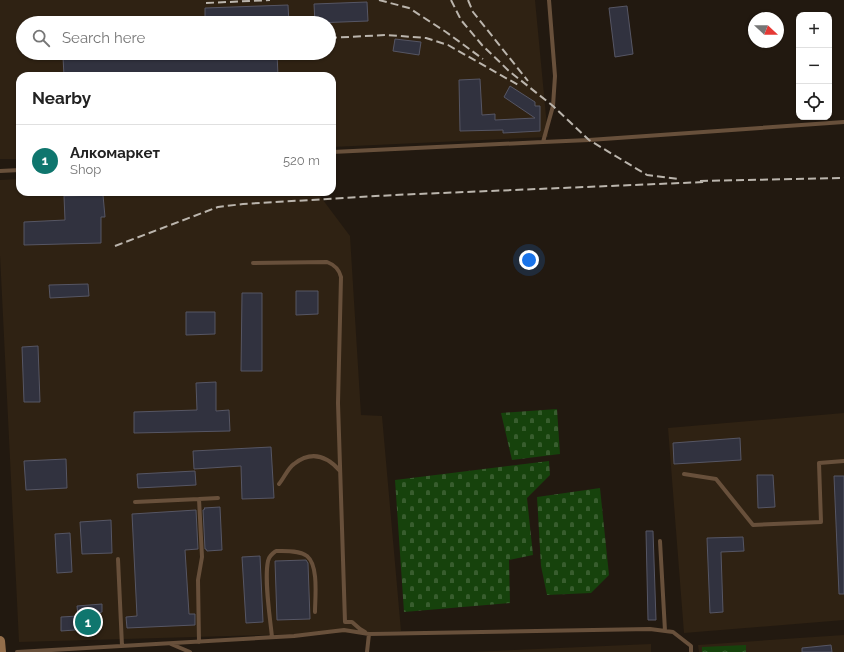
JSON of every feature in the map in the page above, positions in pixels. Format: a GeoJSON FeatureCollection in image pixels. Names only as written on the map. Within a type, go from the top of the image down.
{"type":"FeatureCollection","features":[{"type":"Feature","properties":{"kind":"street"},"geometry":{"type":"LineString","coordinates":[[0,641],[1,652]]}},
{"type":"Feature","properties":{"kind":"lane"},"geometry":{"type":"LineString","coordinates":[[544,142],[553,106],[555,76],[549,0]]}},
{"type":"Feature","properties":{"kind":"lane"},"geometry":{"type":"LineString","coordinates":[[336,152],[589,140],[844,122]]}},
{"type":"Feature","properties":{"kind":"lane"},"geometry":{"type":"LineString","coordinates":[[0,171],[16,170]]}},
{"type":"Feature","properties":{"kind":"lane"},"geometry":{"type":"LineString","coordinates":[[253,263],[327,262],[337,267],[341,277],[338,403],[345,622],[344,630]]}},
{"type":"Feature","properties":{"kind":"lane"},"geometry":{"type":"LineString","coordinates":[[279,484],[294,464],[306,458],[318,456],[326,458],[333,463],[340,472]]}},
{"type":"Feature","properties":{"kind":"lane"},"geometry":{"type":"LineString","coordinates":[[684,474],[716,479],[753,525],[821,522],[819,463],[844,462]]}},
{"type":"Feature","properties":{"kind":"lane"},"geometry":{"type":"LineString","coordinates":[[135,502],[218,498]]}},
{"type":"Feature","properties":{"kind":"lane"},"geometry":{"type":"LineString","coordinates":[[199,642],[198,580],[202,557],[200,499]]}},
{"type":"Feature","properties":{"kind":"lane"},"geometry":{"type":"LineString","coordinates":[[660,541],[665,631]]}},
{"type":"Feature","properties":{"kind":"lane"},"geometry":{"type":"LineString","coordinates":[[272,637],[267,578],[268,560],[271,554],[276,551],[301,554],[307,557],[312,565],[316,585],[315,612]]}},
{"type":"Feature","properties":{"kind":"lane"},"geometry":{"type":"LineString","coordinates":[[118,559],[122,646]]}},
{"type":"Feature","properties":{"kind":"lane"},"geometry":{"type":"LineString","coordinates":[[345,622],[352,622],[369,634]]}},
{"type":"Feature","properties":{"kind":"lane"},"geometry":{"type":"LineString","coordinates":[[17,652],[199,642],[344,630],[369,634],[650,629],[673,632],[691,646],[691,652]]}},
{"type":"Feature","properties":{"kind":"lane"},"geometry":{"type":"LineString","coordinates":[[367,652],[369,634]]}},
{"type":"Feature","properties":{"kind":"lane"},"geometry":{"type":"LineString","coordinates":[[169,643],[190,652]]}},
{"type":"Feature","properties":{"kind":"shaded area"},"geometry":{"type":"Polygon","coordinates":[[[0,0],[535,0],[548,137],[336,147],[336,72],[16,72],[16,159],[0,159],[0,0]]]}},
{"type":"Feature","properties":{"kind":"shaded area"},"geometry":{"type":"Polygon","coordinates":[[[16,179],[16,196],[320,196],[350,236],[361,415],[382,416],[401,631],[19,642],[0,255],[0,180],[16,179]]]}},
{"type":"Feature","properties":{"kind":"shaded area"},"geometry":{"type":"Polygon","coordinates":[[[844,413],[844,620],[684,633],[668,428],[844,413]]]}},
{"type":"Feature","properties":{"kind":"shaded area"},"geometry":{"type":"Polygon","coordinates":[[[844,635],[844,652],[699,652],[698,645],[844,635]]]}},
{"type":"Feature","properties":{"kind":"shaded area"},"geometry":{"type":"Polygon","coordinates":[[[651,644],[651,652],[470,652],[651,644]]]}},
{"type":"Feature","properties":{"kind":"green space"},"geometry":{"type":"Polygon","coordinates":[[[557,409],[560,454],[512,460],[501,413],[557,409]]]}},
{"type":"Feature","properties":{"kind":"green space"},"geometry":{"type":"Polygon","coordinates":[[[549,461],[550,475],[527,498],[533,555],[509,560],[510,603],[404,612],[395,480],[549,461]]]}},
{"type":"Feature","properties":{"kind":"green space"},"geometry":{"type":"Polygon","coordinates":[[[600,488],[609,575],[591,593],[547,595],[541,566],[537,497],[600,488]]]}},
{"type":"Feature","properties":{"kind":"green space"},"geometry":{"type":"Polygon","coordinates":[[[746,645],[746,652],[702,652],[702,647],[746,645]]]}},
{"type":"Feature","properties":{"kind":"building"},"geometry":{"type":"Polygon","coordinates":[[[367,2],[368,21],[336,22],[336,16],[315,16],[314,4],[367,2]]]}},
{"type":"Feature","properties":{"kind":"building"},"geometry":{"type":"Polygon","coordinates":[[[288,5],[289,16],[205,16],[205,8],[288,5]]]}},
{"type":"Feature","properties":{"kind":"building"},"geometry":{"type":"Polygon","coordinates":[[[627,6],[633,54],[615,57],[609,8],[627,6]]]}},
{"type":"Feature","properties":{"kind":"building"},"geometry":{"type":"Polygon","coordinates":[[[395,39],[421,42],[419,55],[393,51],[395,39]]]}},
{"type":"Feature","properties":{"kind":"building"},"geometry":{"type":"Polygon","coordinates":[[[63,60],[277,60],[278,72],[64,72],[63,60]]]}},
{"type":"Feature","properties":{"kind":"building"},"geometry":{"type":"Polygon","coordinates":[[[480,79],[482,115],[495,114],[495,120],[535,118],[504,97],[510,86],[535,102],[535,106],[540,106],[540,131],[503,133],[503,130],[460,131],[459,80],[480,79]]]}},
{"type":"Feature","properties":{"kind":"building"},"geometry":{"type":"Polygon","coordinates":[[[64,196],[103,196],[105,217],[101,217],[101,243],[24,245],[24,222],[65,220],[64,196]]]}},
{"type":"Feature","properties":{"kind":"building"},"geometry":{"type":"Polygon","coordinates":[[[88,284],[89,296],[50,298],[49,285],[88,284]]]}},
{"type":"Feature","properties":{"kind":"building"},"geometry":{"type":"Polygon","coordinates":[[[296,291],[318,291],[318,314],[296,315],[296,291]]]}},
{"type":"Feature","properties":{"kind":"building"},"geometry":{"type":"Polygon","coordinates":[[[242,293],[262,293],[262,371],[241,371],[242,293]]]}},
{"type":"Feature","properties":{"kind":"building"},"geometry":{"type":"Polygon","coordinates":[[[186,312],[215,312],[215,334],[186,335],[186,312]]]}},
{"type":"Feature","properties":{"kind":"building"},"geometry":{"type":"Polygon","coordinates":[[[38,346],[40,402],[24,402],[22,347],[38,346]]]}},
{"type":"Feature","properties":{"kind":"building"},"geometry":{"type":"Polygon","coordinates":[[[216,382],[216,411],[229,410],[230,431],[134,433],[134,412],[197,410],[196,383],[216,382]]]}},
{"type":"Feature","properties":{"kind":"building"},"geometry":{"type":"Polygon","coordinates":[[[740,438],[741,460],[674,464],[673,443],[740,438]]]}},
{"type":"Feature","properties":{"kind":"building"},"geometry":{"type":"Polygon","coordinates":[[[271,447],[274,498],[242,499],[241,466],[194,469],[193,451],[271,447]]]}},
{"type":"Feature","properties":{"kind":"building"},"geometry":{"type":"Polygon","coordinates":[[[66,459],[67,488],[26,490],[24,461],[66,459]]]}},
{"type":"Feature","properties":{"kind":"building"},"geometry":{"type":"Polygon","coordinates":[[[195,471],[196,485],[138,488],[137,474],[195,471]]]}},
{"type":"Feature","properties":{"kind":"building"},"geometry":{"type":"Polygon","coordinates":[[[757,475],[773,475],[775,507],[758,508],[757,475]]]}},
{"type":"Feature","properties":{"kind":"building"},"geometry":{"type":"Polygon","coordinates":[[[834,476],[844,476],[844,594],[839,594],[834,476]]]}},
{"type":"Feature","properties":{"kind":"building"},"geometry":{"type":"Polygon","coordinates":[[[220,507],[222,550],[207,551],[205,549],[203,510],[205,509],[204,508],[220,507]]]}},
{"type":"Feature","properties":{"kind":"building"},"geometry":{"type":"Polygon","coordinates":[[[196,510],[198,549],[185,550],[189,614],[195,614],[195,625],[127,628],[126,617],[137,616],[132,514],[196,510]]]}},
{"type":"Feature","properties":{"kind":"building"},"geometry":{"type":"Polygon","coordinates":[[[111,520],[112,553],[82,554],[80,522],[111,520]]]}},
{"type":"Feature","properties":{"kind":"building"},"geometry":{"type":"Polygon","coordinates":[[[646,531],[653,531],[656,620],[648,620],[646,531]]]}},
{"type":"Feature","properties":{"kind":"building"},"geometry":{"type":"Polygon","coordinates":[[[70,533],[72,572],[57,573],[55,534],[70,533]]]}},
{"type":"Feature","properties":{"kind":"building"},"geometry":{"type":"Polygon","coordinates":[[[743,537],[744,551],[721,552],[723,612],[710,613],[707,538],[743,537]]]}},
{"type":"Feature","properties":{"kind":"building"},"geometry":{"type":"Polygon","coordinates":[[[260,556],[263,622],[246,623],[242,557],[260,556]]]}},
{"type":"Feature","properties":{"kind":"building"},"geometry":{"type":"Polygon","coordinates":[[[306,560],[308,563],[310,619],[277,620],[275,561],[306,560]]]}},
{"type":"Feature","properties":{"kind":"building"},"geometry":{"type":"Polygon","coordinates":[[[102,604],[102,612],[98,613],[99,625],[75,627],[75,630],[61,631],[61,617],[78,616],[77,606],[102,604]]]}},
{"type":"Feature","properties":{"kind":"building"},"geometry":{"type":"Polygon","coordinates":[[[831,645],[832,652],[802,652],[802,648],[831,645]]]}},
{"type":"Feature","properties":{"kind":"railway"},"geometry":{"type":"LineString","coordinates":[[206,3],[270,0]]}},
{"type":"Feature","properties":{"kind":"railway"},"geometry":{"type":"LineString","coordinates":[[379,0],[409,8],[446,32],[483,59]]}},
{"type":"Feature","properties":{"kind":"railway"},"geometry":{"type":"LineString","coordinates":[[451,0],[461,20],[482,45],[509,71],[553,106],[589,140],[647,175],[678,179]]}},
{"type":"Feature","properties":{"kind":"railway"},"geometry":{"type":"LineString","coordinates":[[468,0],[473,12],[528,81]]}},
{"type":"Feature","properties":{"kind":"railway"},"geometry":{"type":"LineString","coordinates":[[336,38],[386,35],[426,38],[448,45],[520,86]]}},
{"type":"Feature","properties":{"kind":"railway"},"geometry":{"type":"LineString","coordinates":[[700,181],[844,178]]}},
{"type":"Feature","properties":{"kind":"railway"},"geometry":{"type":"LineString","coordinates":[[115,246],[218,207],[243,204],[394,195],[705,182]]}},
{"type":"Feature","properties":{"kind":"place","name":"Алкомаркет"},"geometry":{"type":"Point","coordinates":[88,622]}}]}
